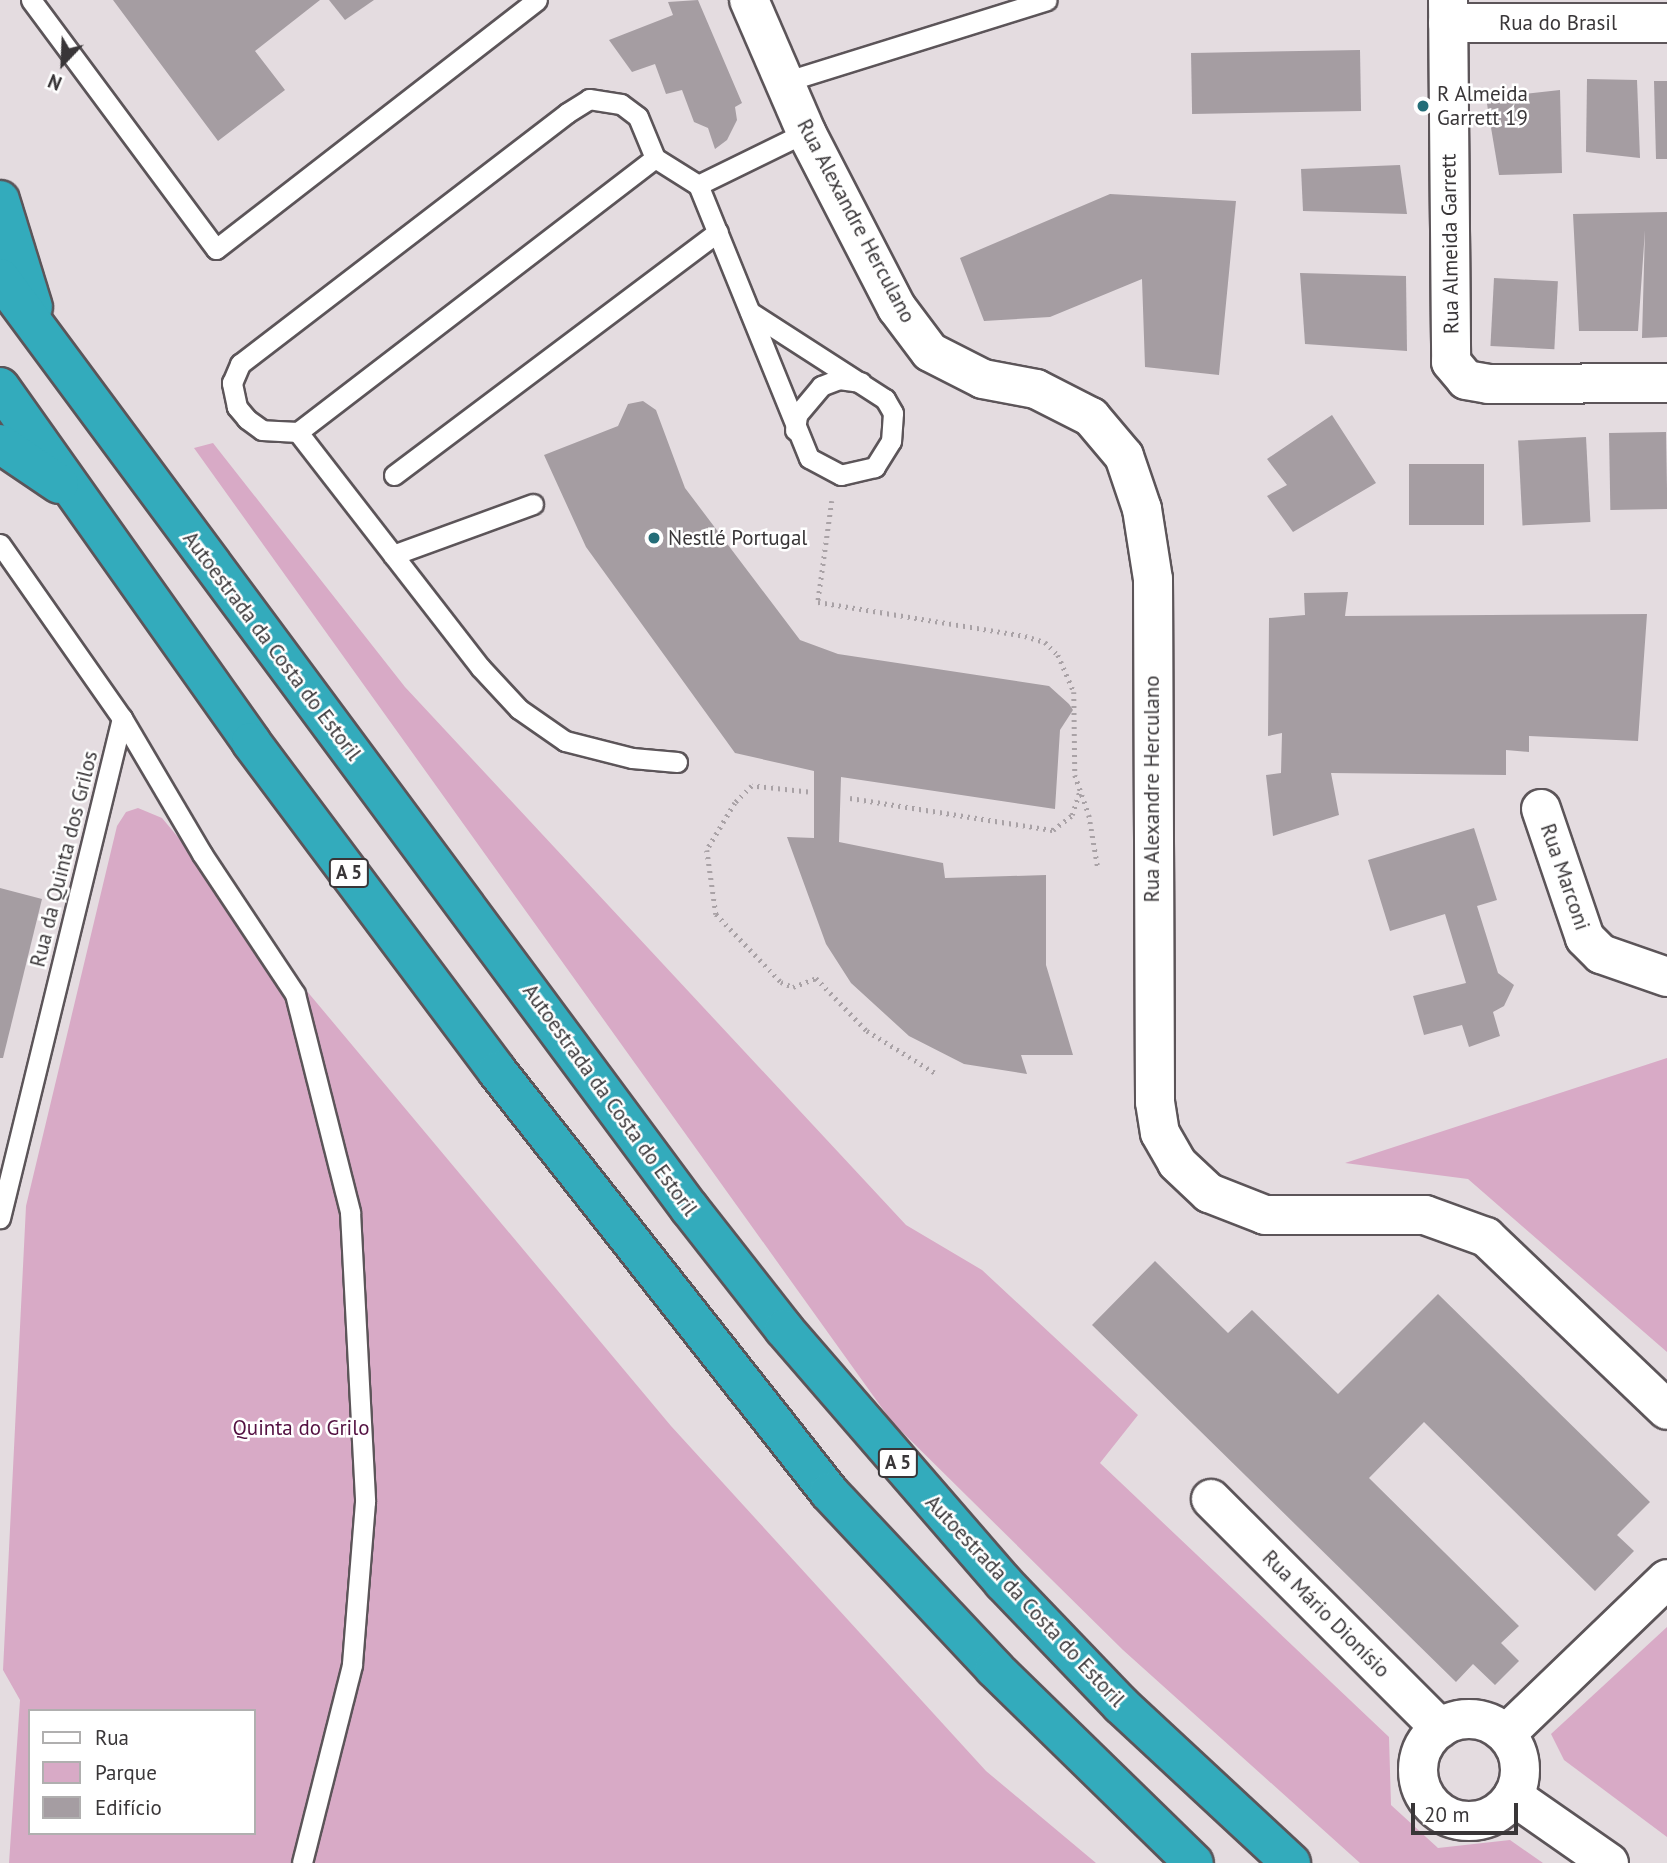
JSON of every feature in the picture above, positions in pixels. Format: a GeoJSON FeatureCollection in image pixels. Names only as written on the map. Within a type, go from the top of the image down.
{"type":"FeatureCollection","features":[{"type":"Feature","properties":{"kind":"highway"},"geometry":{"type":"LineString","coordinates":[[0,200],[41,332]]}},
{"type":"Feature","properties":{"kind":"highway","name":"Autoestrada da Costa do Estoril"},"geometry":{"type":"LineString","coordinates":[[0,278],[690,1209],[784,1329],[1003,1582],[1121,1705],[1291,1863]]}},
{"type":"Feature","properties":{"kind":"highway","name":"A 5"},"geometry":{"type":"LineString","coordinates":[[0,387],[251,742],[488,1060],[829,1492],[994,1668],[1194,1863]]}},
{"type":"Feature","properties":{"kind":"highway"},"geometry":{"type":"LineString","coordinates":[[0,444],[79,497]]}},
{"type":"Feature","properties":{"kind":"street","name":"Rua Alexandre Herculano"},"geometry":{"type":"LineString","coordinates":[[749,0],[806,132],[897,308],[930,352],[983,379],[1036,388],[1091,417],[1124,456],[1142,509],[1153,579],[1155,1102],[1160,1133],[1177,1163],[1209,1193],[1265,1215],[1424,1215],[1486,1237],[1667,1410]]}},
{"type":"Feature","properties":{"kind":"street","name":"Rua do Brasil"},"geometry":{"type":"LineString","coordinates":[[1448,11],[1667,23]]}},
{"type":"Feature","properties":{"kind":"street","name":"Rua Almeida Garrett"},"geometry":{"type":"LineString","coordinates":[[1448,11],[1451,362],[1466,380],[1488,384],[1667,383]]}},
{"type":"Feature","properties":{"kind":"street","name":"Rua Marconi"},"geometry":{"type":"LineString","coordinates":[[1541,809],[1584,938],[1601,954],[1667,977]]}},
{"type":"Feature","properties":{"kind":"street","name":"Rua Mário Dionísio"},"geometry":{"type":"LineString","coordinates":[[1211,1499],[1440,1728]]}},
{"type":"Feature","properties":{"kind":"street"},"geometry":{"type":"LineString","coordinates":[[1506,1734],[1667,1579]]}},
{"type":"Feature","properties":{"kind":"street"},"geometry":{"type":"LineString","coordinates":[[1481,1720],[1506,1734],[1519,1757],[1513,1796],[1504,1808],[1477,1821],[1461,1821],[1434,1807],[1419,1782],[1418,1766],[1422,1751],[1440,1728],[1481,1720]]}},
{"type":"Feature","properties":{"kind":"street"},"geometry":{"type":"LineString","coordinates":[[1513,1796],[1609,1863]]}},
{"type":"Feature","properties":{"kind":"lane"},"geometry":{"type":"LineString","coordinates":[[31,0],[216,249],[537,0]]}},
{"type":"Feature","properties":{"kind":"lane"},"geometry":{"type":"LineString","coordinates":[[784,82],[1047,0]]}},
{"type":"Feature","properties":{"kind":"lane"},"geometry":{"type":"LineString","coordinates":[[655,158],[298,432],[262,430],[242,413],[232,383],[240,364],[589,99],[605,98],[638,117],[655,158],[698,185],[808,458],[841,475],[875,467],[891,441],[893,413],[866,383],[750,312]]}},
{"type":"Feature","properties":{"kind":"lane"},"geometry":{"type":"LineString","coordinates":[[698,185],[806,132]]}},
{"type":"Feature","properties":{"kind":"lane"},"geometry":{"type":"LineString","coordinates":[[394,475],[718,232]]}},
{"type":"Feature","properties":{"kind":"lane"},"geometry":{"type":"LineString","coordinates":[[795,430],[797,415],[821,386],[839,379],[866,383]]}},
{"type":"Feature","properties":{"kind":"lane"},"geometry":{"type":"LineString","coordinates":[[298,432],[498,689],[543,729],[598,751],[677,762]]}},
{"type":"Feature","properties":{"kind":"lane"},"geometry":{"type":"LineString","coordinates":[[393,555],[533,504]]}},
{"type":"Feature","properties":{"kind":"lane"},"geometry":{"type":"LineString","coordinates":[[0,544],[122,718],[202,854],[295,994],[350,1212],[365,1502],[352,1665],[302,1863]]}},
{"type":"Feature","properties":{"kind":"lane","name":"Rua da Quinta dos Grilos"},"geometry":{"type":"LineString","coordinates":[[0,1218],[122,718]]}},
{"type":"Feature","properties":{"kind":"path"},"geometry":{"type":"LineString","coordinates":[[832,501],[818,602],[1045,642],[1058,655],[1074,692],[1075,775],[1098,868]]}},
{"type":"Feature","properties":{"kind":"path"},"geometry":{"type":"LineString","coordinates":[[808,792],[752,786],[735,803],[707,850],[716,914],[781,982],[793,987],[816,978],[867,1031],[937,1074]]}},
{"type":"Feature","properties":{"kind":"path"},"geometry":{"type":"LineString","coordinates":[[850,798],[1053,830],[1072,815],[1080,790]]}},
{"type":"Feature","properties":{"kind":"green space"},"geometry":{"type":"Polygon","coordinates":[[[213,443],[405,687],[906,1225],[982,1270],[1138,1415],[1100,1463],[1389,1737],[1391,1805],[1438,1848],[1510,1840],[1543,1863],[1360,1863],[1123,1650],[892,1422],[194,448],[213,443]]]}},
{"type":"Feature","properties":{"kind":"green space","name":"Quinta do Grilo"},"geometry":{"type":"Polygon","coordinates":[[[138,808],[162,818],[671,1426],[986,1771],[1096,1863],[9,1863],[20,1700],[3,1670],[26,1206],[117,826],[126,812],[138,808]]]}},
{"type":"Feature","properties":{"kind":"green space"},"geometry":{"type":"Polygon","coordinates":[[[1667,1058],[1667,1352],[1468,1179],[1345,1163],[1667,1058]]]}},
{"type":"Feature","properties":{"kind":"green space"},"geometry":{"type":"Polygon","coordinates":[[[1667,1627],[1667,1837],[1564,1760],[1551,1734],[1667,1627]]]}},
{"type":"Feature","properties":{"kind":"building"},"geometry":{"type":"Polygon","coordinates":[[[113,0],[320,0],[255,51],[285,90],[218,141],[113,0]]]}},
{"type":"Feature","properties":{"kind":"building"},"geometry":{"type":"Polygon","coordinates":[[[329,0],[374,0],[345,20],[329,0]]]}},
{"type":"Feature","properties":{"kind":"building"},"geometry":{"type":"Polygon","coordinates":[[[698,0],[742,103],[735,107],[737,120],[727,140],[715,149],[708,128],[694,122],[682,90],[666,94],[655,64],[632,72],[609,40],[673,15],[668,2],[698,0]]]}},
{"type":"Feature","properties":{"kind":"building"},"geometry":{"type":"Polygon","coordinates":[[[1360,50],[1361,111],[1192,114],[1191,53],[1360,50]]]}},
{"type":"Feature","properties":{"kind":"building"},"geometry":{"type":"Polygon","coordinates":[[[1587,79],[1637,80],[1640,158],[1586,152],[1587,79]]]}},
{"type":"Feature","properties":{"kind":"building"},"geometry":{"type":"Polygon","coordinates":[[[1654,81],[1667,81],[1667,159],[1656,159],[1654,81]]]}},
{"type":"Feature","properties":{"kind":"building"},"geometry":{"type":"Polygon","coordinates":[[[1560,90],[1562,173],[1499,175],[1486,98],[1560,90]]]}},
{"type":"Feature","properties":{"kind":"building"},"geometry":{"type":"Polygon","coordinates":[[[1400,165],[1407,214],[1303,211],[1301,169],[1400,165]]]}},
{"type":"Feature","properties":{"kind":"building"},"geometry":{"type":"Polygon","coordinates":[[[1110,194],[1236,201],[1219,375],[1145,367],[1142,279],[1050,317],[984,321],[960,258],[1110,194]]]}},
{"type":"Feature","properties":{"kind":"building"},"geometry":{"type":"Polygon","coordinates":[[[1667,212],[1667,337],[1642,338],[1645,230],[1638,331],[1579,331],[1573,214],[1667,212]]]}},
{"type":"Feature","properties":{"kind":"building"},"geometry":{"type":"Polygon","coordinates":[[[1300,273],[1406,276],[1407,351],[1305,344],[1300,273]]]}},
{"type":"Feature","properties":{"kind":"building"},"geometry":{"type":"Polygon","coordinates":[[[1494,278],[1558,281],[1554,349],[1490,346],[1494,278]]]}},
{"type":"Feature","properties":{"kind":"building"},"geometry":{"type":"Polygon","coordinates":[[[643,401],[656,410],[685,488],[800,640],[838,654],[1049,686],[1073,710],[1060,730],[1055,809],[841,777],[839,842],[943,863],[945,878],[1046,875],[1046,965],[1073,1055],[1021,1055],[1027,1074],[964,1064],[909,1036],[851,983],[826,944],[787,837],[814,838],[814,771],[735,753],[586,547],[544,455],[618,426],[628,404],[643,401]]]}},
{"type":"Feature","properties":{"kind":"building"},"geometry":{"type":"Polygon","coordinates":[[[1332,415],[1376,483],[1293,532],[1267,496],[1287,485],[1267,459],[1332,415]]]}},
{"type":"Feature","properties":{"kind":"building"},"geometry":{"type":"Polygon","coordinates":[[[1666,432],[1667,509],[1610,510],[1609,433],[1666,432]]]}},
{"type":"Feature","properties":{"kind":"building"},"geometry":{"type":"Polygon","coordinates":[[[1586,437],[1590,522],[1523,525],[1518,441],[1586,437]]]}},
{"type":"Feature","properties":{"kind":"building"},"geometry":{"type":"Polygon","coordinates":[[[1409,464],[1484,464],[1484,525],[1409,525],[1409,464]]]}},
{"type":"Feature","properties":{"kind":"building"},"geometry":{"type":"Polygon","coordinates":[[[1348,592],[1345,616],[1647,614],[1638,741],[1529,736],[1529,752],[1506,750],[1506,775],[1331,773],[1339,815],[1273,836],[1266,775],[1281,773],[1282,733],[1268,736],[1269,618],[1305,615],[1304,593],[1348,592]]]}},
{"type":"Feature","properties":{"kind":"building"},"geometry":{"type":"Polygon","coordinates":[[[1474,828],[1497,900],[1477,906],[1498,973],[1514,985],[1504,1006],[1493,1012],[1500,1036],[1469,1047],[1462,1025],[1424,1035],[1413,996],[1466,983],[1445,914],[1390,931],[1368,860],[1474,828]]]}},
{"type":"Feature","properties":{"kind":"building"},"geometry":{"type":"Polygon","coordinates":[[[0,888],[42,899],[3,1058],[0,1058],[0,888]]]}},
{"type":"Feature","properties":{"kind":"building"},"geometry":{"type":"Polygon","coordinates":[[[1155,1261],[1228,1333],[1252,1310],[1338,1394],[1438,1294],[1650,1502],[1617,1535],[1634,1551],[1595,1591],[1424,1422],[1369,1478],[1519,1626],[1501,1643],[1519,1661],[1495,1685],[1473,1664],[1456,1682],[1092,1325],[1155,1261]]]}},
{"type":"Feature","properties":{"kind":"place","name":"R Almeida Garrett 19"},"geometry":{"type":"Point","coordinates":[1423,106]}},
{"type":"Feature","properties":{"kind":"place","name":"Nestlé Portugal"},"geometry":{"type":"Point","coordinates":[654,538]}}]}
